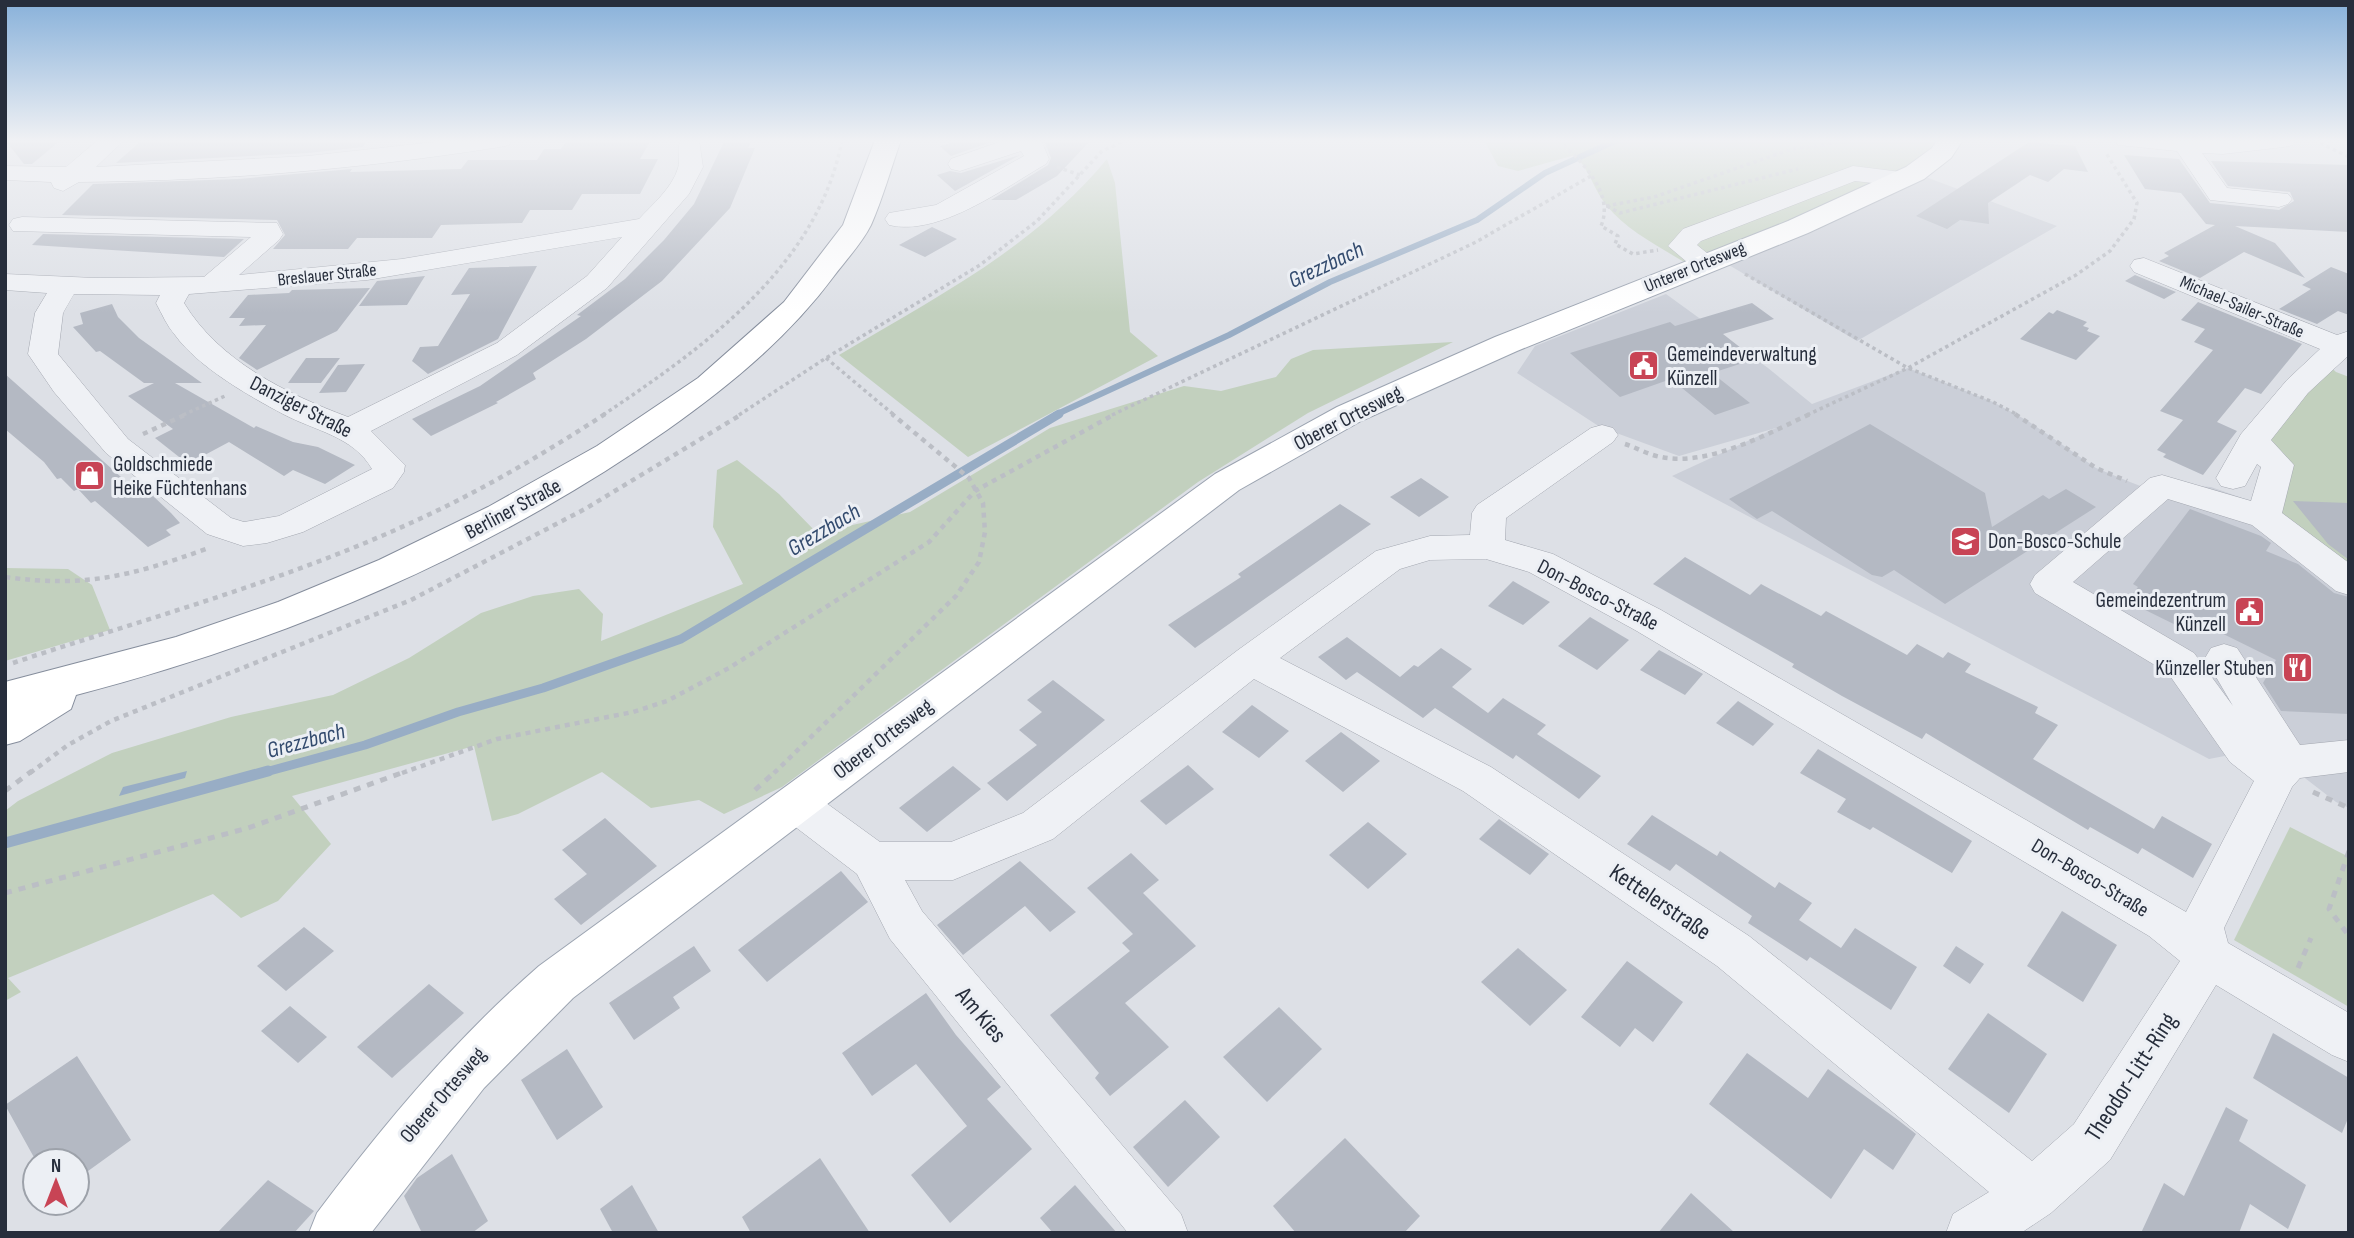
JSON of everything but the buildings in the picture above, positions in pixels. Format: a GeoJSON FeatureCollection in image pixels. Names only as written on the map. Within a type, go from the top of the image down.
{"type":"FeatureCollection","features":[{"type":"Feature","properties":{"kind":"main road","name":"Berliner Straße"},"geometry":{"type":"LineString","coordinates":[[5,683],[176,633],[381,555],[559,467],[646,414],[752,326],[827,244],[851,198]]}},
{"type":"Feature","properties":{"kind":"main road","name":"Berliner Straße"},"geometry":{"type":"LineString","coordinates":[[5,698],[96,677],[207,643],[455,540],[576,475],[659,422],[735,363],[818,282],[845,246],[871,198]]}},
{"type":"Feature","properties":{"kind":"main road","name":"Unterer Ortesweg"},"geometry":{"type":"LineString","coordinates":[[1506,344],[1798,226],[1858,198]]}},
{"type":"Feature","properties":{"kind":"main road","name":"Oberer Ortesweg"},"geometry":{"type":"LineString","coordinates":[[337,1233],[405,1138],[482,1049],[556,982],[1227,482],[1349,414],[1506,344]]}},
{"type":"Feature","properties":{"kind":"main road"},"geometry":{"type":"LineString","coordinates":[[5,729],[96,677]]}},
{"type":"Feature","properties":{"kind":"street"},"geometry":{"type":"LineString","coordinates":[[12,233],[47,198]]}},
{"type":"Feature","properties":{"kind":"street"},"geometry":{"type":"LineString","coordinates":[[350,429],[516,343],[597,282],[672,198]]}},
{"type":"Feature","properties":{"kind":"street"},"geometry":{"type":"LineString","coordinates":[[898,219],[943,212],[968,198]]}},
{"type":"Feature","properties":{"kind":"street"},"geometry":{"type":"LineString","coordinates":[[1704,262],[1681,246],[1692,235],[1789,198]]}},
{"type":"Feature","properties":{"kind":"street"},"geometry":{"type":"LineString","coordinates":[[2260,198],[2278,199]]}},
{"type":"Feature","properties":{"kind":"street","name":"Breslauer Straße"},"geometry":{"type":"LineString","coordinates":[[5,282],[65,286],[179,286],[366,272],[646,226]]}},
{"type":"Feature","properties":{"kind":"street"},"geometry":{"type":"LineString","coordinates":[[12,233],[268,229],[270,234],[262,244],[211,285]]}},
{"type":"Feature","properties":{"kind":"street","name":"Michael-Sailer-Straße"},"geometry":{"type":"LineString","coordinates":[[2144,266],[2344,344]]}},
{"type":"Feature","properties":{"kind":"street"},"geometry":{"type":"LineString","coordinates":[[65,286],[50,313],[43,354],[65,385],[117,446]]}},
{"type":"Feature","properties":{"kind":"street","name":"Danziger Straße"},"geometry":{"type":"LineString","coordinates":[[117,446],[219,526],[243,534],[291,524],[381,480],[388,472],[389,465],[350,429],[298,409],[251,383],[187,332],[170,303],[179,286]]}},
{"type":"Feature","properties":{"kind":"street","name":"Michael-Sailer-Straße"},"geometry":{"type":"LineString","coordinates":[[2233,478],[2252,441],[2291,391],[2323,359],[2344,344]]}},
{"type":"Feature","properties":{"kind":"street"},"geometry":{"type":"LineString","coordinates":[[1487,547],[1489,513],[1602,435]]}},
{"type":"Feature","properties":{"kind":"street"},"geometry":{"type":"LineString","coordinates":[[2252,441],[2278,466],[2264,517]]}},
{"type":"Feature","properties":{"kind":"street"},"geometry":{"type":"LineString","coordinates":[[2349,582],[2264,517],[2162,486],[2048,584],[2181,663],[2244,751],[2283,769],[2349,756]]}},
{"type":"Feature","properties":{"kind":"street","name":"Don-Bosco-Straße"},"geometry":{"type":"LineString","coordinates":[[872,861],[953,861],[1038,826],[1251,660],[1388,560],[1430,548],[1487,547],[1541,564],[1660,626],[2153,915],[2209,956]]}},
{"type":"Feature","properties":{"kind":"street"},"geometry":{"type":"LineString","coordinates":[[2224,657],[2283,769]]}},
{"type":"Feature","properties":{"kind":"street","name":"Kettelerstraße"},"geometry":{"type":"LineString","coordinates":[[1251,660],[1477,779],[1733,951],[2033,1195]]}},
{"type":"Feature","properties":{"kind":"street"},"geometry":{"type":"LineString","coordinates":[[2283,769],[2202,928],[2209,956],[2349,1039]]}},
{"type":"Feature","properties":{"kind":"street","name":"Am Kies"},"geometry":{"type":"LineString","coordinates":[[796,804],[872,861],[906,925],[1162,1233]]}},
{"type":"Feature","properties":{"kind":"street","name":"Theodor-Litt-Ring"},"geometry":{"type":"LineString","coordinates":[[1972,1233],[2033,1195],[2092,1142],[2209,956]]}},
{"type":"Feature","properties":{"kind":"path"},"geometry":{"type":"LineString","coordinates":[[5,665],[222,595],[401,528],[474,491],[610,413],[715,333],[790,254],[825,198]]}},
{"type":"Feature","properties":{"kind":"path"},"geometry":{"type":"LineString","coordinates":[[5,893],[248,828],[497,739],[633,712],[667,701],[729,668],[929,542],[975,491],[1066,439],[1163,389],[1476,242],[1553,198]]}},
{"type":"Feature","properties":{"kind":"path"},"geometry":{"type":"LineString","coordinates":[[1602,198],[1606,206],[1606,219],[1601,226],[1618,236],[1615,244],[1633,254],[1655,249],[1704,262],[1908,368],[1993,402],[2028,421],[2096,468],[2153,493]]}},
{"type":"Feature","properties":{"kind":"path"},"geometry":{"type":"LineString","coordinates":[[1606,206],[1645,198]]}},
{"type":"Feature","properties":{"kind":"path"},"geometry":{"type":"LineString","coordinates":[[1606,206],[1620,213],[1681,198]]}},
{"type":"Feature","properties":{"kind":"path"},"geometry":{"type":"LineString","coordinates":[[1602,435],[1661,457],[1692,458],[1750,442],[1908,368],[2076,275],[2110,251],[2134,219],[2137,203],[2134,198]]}},
{"type":"Feature","properties":{"kind":"path"},"geometry":{"type":"LineString","coordinates":[[747,801],[761,782],[814,737],[956,596],[979,562],[985,532],[983,503],[969,478],[826,358]]}},
{"type":"Feature","properties":{"kind":"path"},"geometry":{"type":"LineString","coordinates":[[117,446],[226,396]]}},
{"type":"Feature","properties":{"kind":"path"},"geometry":{"type":"LineString","coordinates":[[5,577],[33,581],[101,583],[135,576],[212,547]]}},
{"type":"Feature","properties":{"kind":"path"},"geometry":{"type":"LineString","coordinates":[[2349,851],[2329,909],[2349,936]]}},
{"type":"Feature","properties":{"kind":"path"},"geometry":{"type":"LineString","coordinates":[[2301,960],[2311,938]]}},
{"type":"Feature","properties":{"kind":"shaded area"},"geometry":{"type":"Polygon","coordinates":[[[1857,198],[1981,198],[2057,226],[1857,341],[1717,258],[1857,198]]]}},
{"type":"Feature","properties":{"kind":"shaded area"},"geometry":{"type":"Polygon","coordinates":[[[1666,294],[1768,368],[1812,404],[1908,368],[1993,402],[2028,421],[2096,468],[2130,482],[2169,497],[2179,485],[2211,487],[2273,509],[2349,582],[2349,808],[2336,802],[2266,748],[2209,759],[1672,476],[1776,428],[1679,456],[1600,427],[1517,373],[1535,346],[1666,294]]]}},
{"type":"Feature","properties":{"kind":"green space"},"geometry":{"type":"Polygon","coordinates":[[[1071,198],[1116,198],[1130,332],[1158,356],[968,457],[839,355],[982,269],[1047,220],[1071,198]]]}},
{"type":"Feature","properties":{"kind":"green space"},"geometry":{"type":"Polygon","coordinates":[[[1602,198],[1844,198],[1692,267],[1636,232],[1602,198]]]}},
{"type":"Feature","properties":{"kind":"green space"},"geometry":{"type":"Polygon","coordinates":[[[1453,342],[1308,413],[1198,482],[782,787],[724,814],[699,800],[651,808],[602,772],[518,814],[492,821],[474,746],[292,796],[331,844],[278,901],[241,918],[213,894],[8,978],[21,992],[5,1001],[5,811],[18,801],[112,753],[231,717],[333,695],[409,658],[481,613],[533,596],[579,589],[603,614],[601,641],[743,584],[713,527],[717,470],[737,460],[779,494],[817,533],[910,512],[1050,428],[1184,386],[1221,391],[1276,377],[1291,359],[1313,350],[1453,342]]]}},
{"type":"Feature","properties":{"kind":"green space"},"geometry":{"type":"Polygon","coordinates":[[[2322,359],[2336,372],[2349,377],[2349,582],[2264,517],[2278,466],[2252,441],[2322,359]]]}},
{"type":"Feature","properties":{"kind":"green space"},"geometry":{"type":"Polygon","coordinates":[[[5,568],[68,569],[92,585],[110,630],[5,661],[5,568]]]}},
{"type":"Feature","properties":{"kind":"green space"},"geometry":{"type":"Polygon","coordinates":[[[2290,827],[2349,857],[2349,1007],[2234,940],[2290,827]]]}},
{"type":"Feature","properties":{"kind":"water"},"geometry":{"type":"Polygon","coordinates":[[[187,771],[185,778],[119,796],[123,787],[187,771]]]}},
{"type":"Feature","properties":{"kind":"waterway","name":"Grezzbach"},"geometry":{"type":"LineString","coordinates":[[1055,415],[1229,335],[1330,282],[1477,220],[1509,198]]}},
{"type":"Feature","properties":{"kind":"waterway","name":"Grezzbach"},"geometry":{"type":"LineString","coordinates":[[262,773],[365,745],[458,712],[543,688],[681,639],[1059,414]]}},
{"type":"Feature","properties":{"kind":"waterway","name":"Grezzbach"},"geometry":{"type":"LineString","coordinates":[[5,843],[268,771]]}},
{"type":"Feature","properties":{"kind":"place","name":"Gemeindeverwaltung Künzell"},"geometry":{"type":"Point","coordinates":[1644,366]}},
{"type":"Feature","properties":{"kind":"place","name":"Goldschmiede Heike Füchtenhans"},"geometry":{"type":"Point","coordinates":[90,476]}},
{"type":"Feature","properties":{"kind":"place","name":"Don-Bosco-Schule"},"geometry":{"type":"Point","coordinates":[1965,541]}},
{"type":"Feature","properties":{"kind":"place","name":"Gemeindezentrum Künzell"},"geometry":{"type":"Point","coordinates":[2249,612]}},
{"type":"Feature","properties":{"kind":"place","name":"Künzeller Stuben"},"geometry":{"type":"Point","coordinates":[2297,668]}}]}
